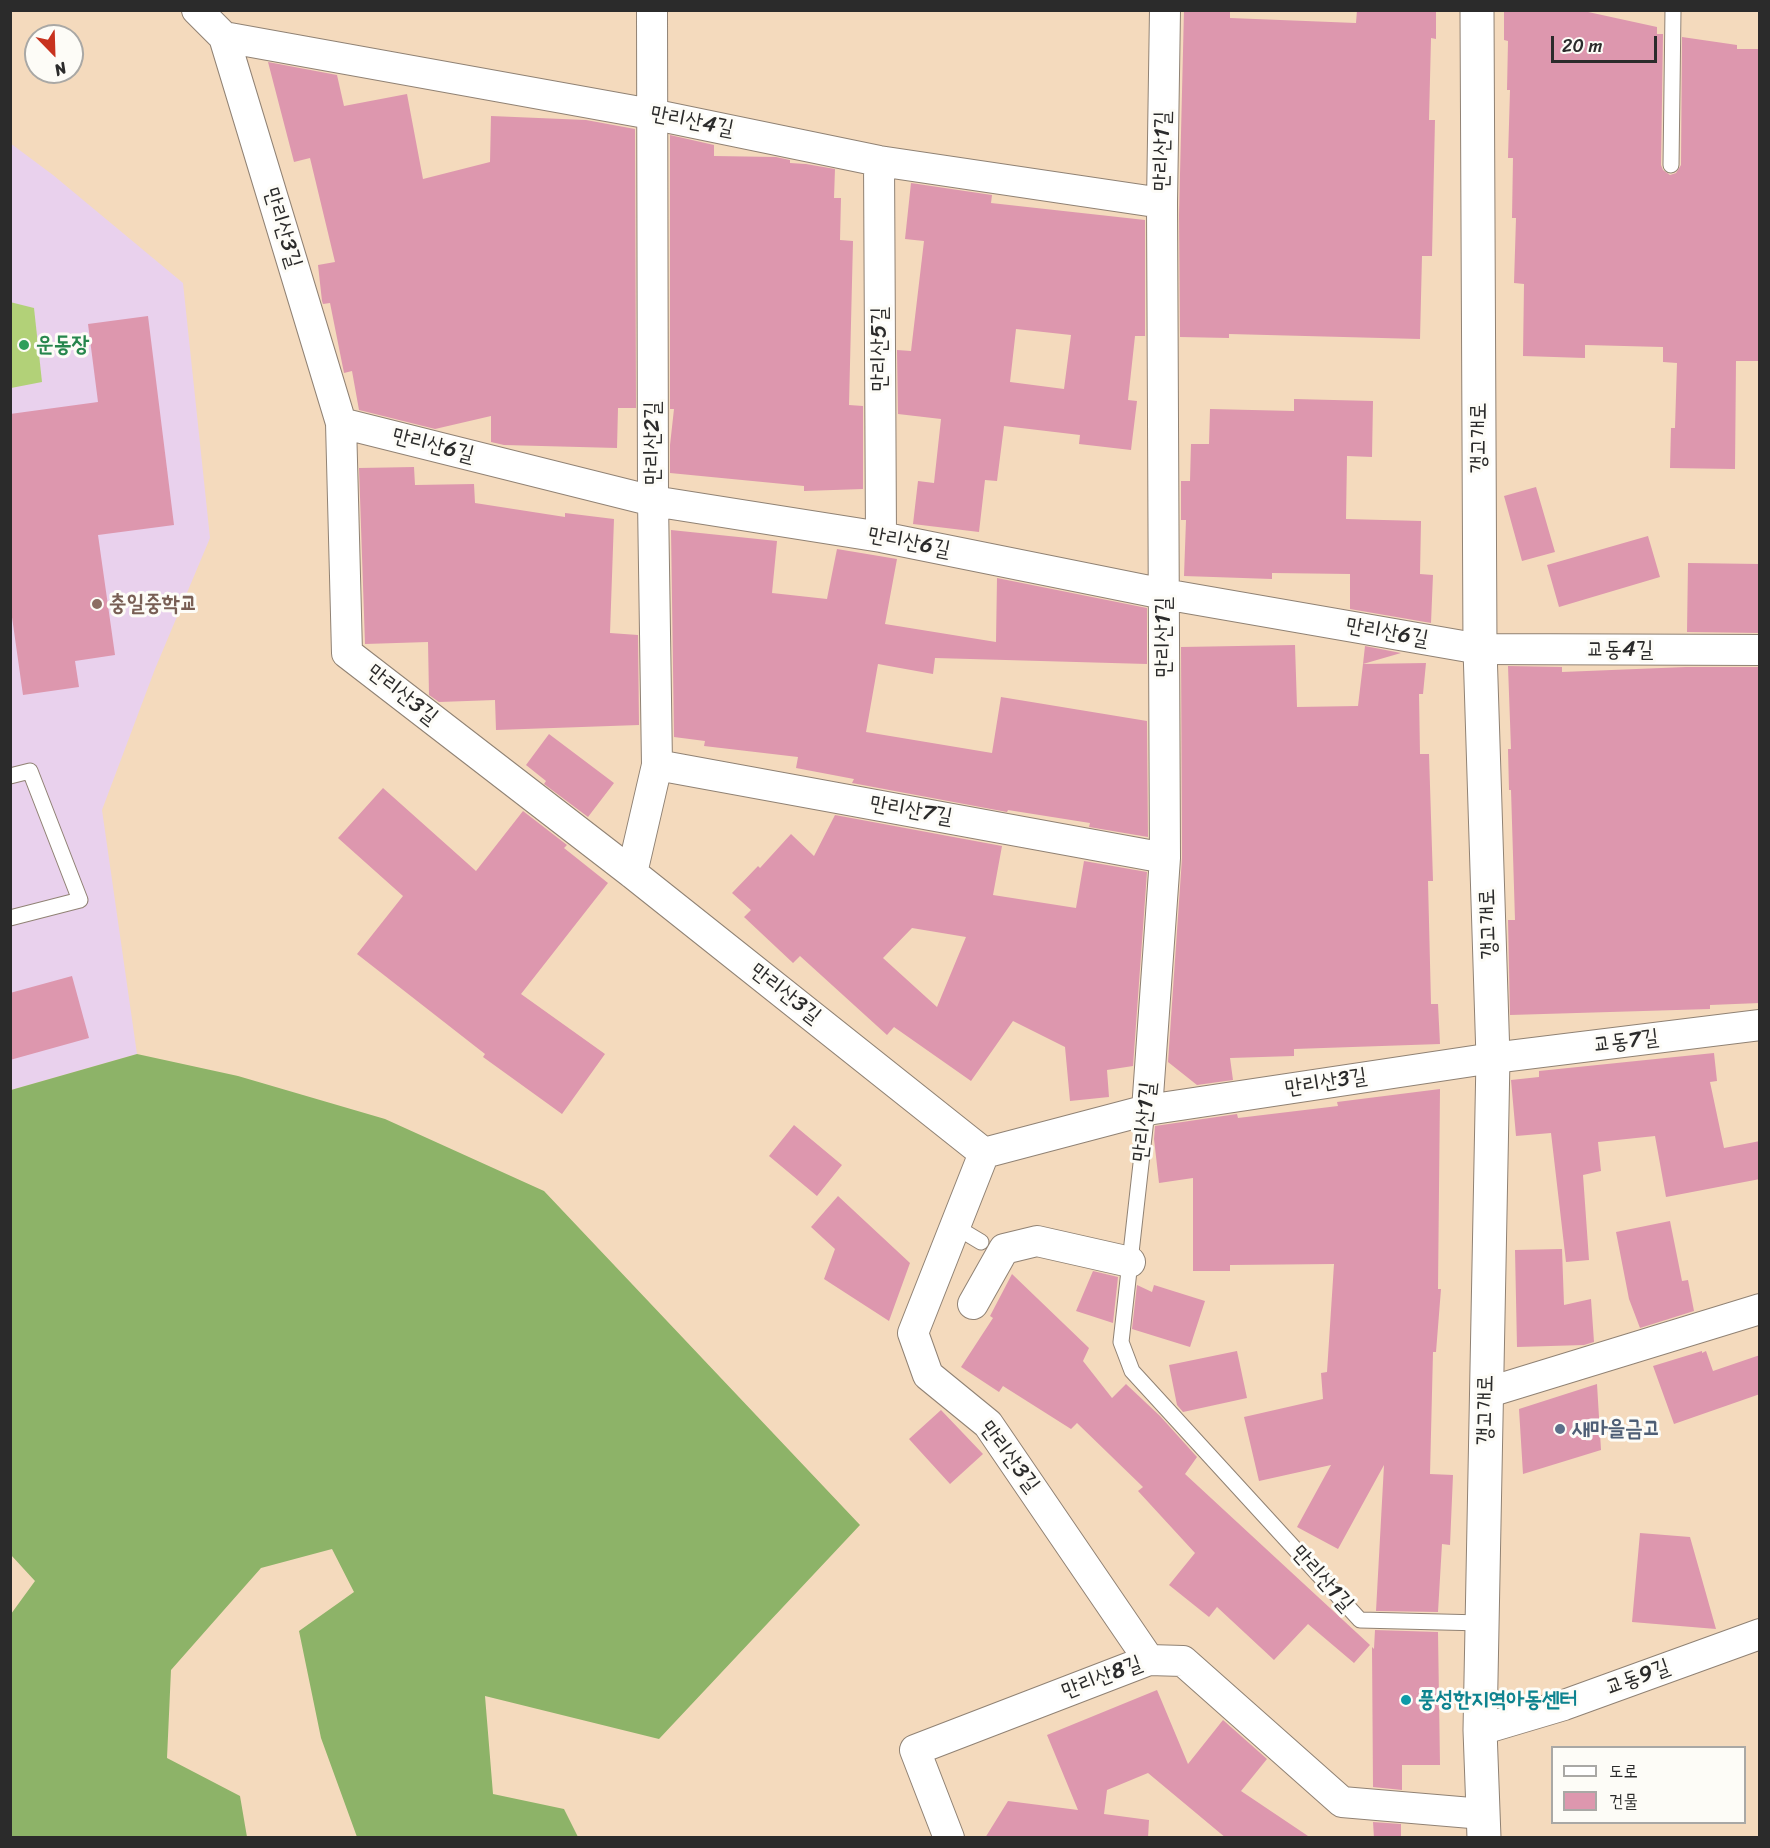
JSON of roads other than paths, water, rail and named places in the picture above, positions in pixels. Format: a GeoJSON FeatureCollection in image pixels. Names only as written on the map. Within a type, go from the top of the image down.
{"type":"FeatureCollection","features":[{"type":"Feature","properties":{"kind":"street","name":"만리산3길"},"geometry":{"type":"LineString","coordinates":[[197,10],[224,37],[341,423],[346,653],[632,873],[984,1153]]}},
{"type":"Feature","properties":{"kind":"street","name":"만리산2길"},"geometry":{"type":"LineString","coordinates":[[632,873],[657,765],[653,501],[652,10]]}},
{"type":"Feature","properties":{"kind":"street","name":"만리산1길"},"geometry":{"type":"LineString","coordinates":[[1148,1110],[1165,858],[1162,203],[1165,10]]}},
{"type":"Feature","properties":{"kind":"street","name":"갱고개로"},"geometry":{"type":"LineString","coordinates":[[1477,10],[1480,649],[1493,1058],[1480,1730],[1483,1826]]}},
{"type":"Feature","properties":{"kind":"street","name":"만리산4길"},"geometry":{"type":"LineString","coordinates":[[224,37],[651,114],[879,161],[1162,203]]}},
{"type":"Feature","properties":{"kind":"street","name":"만리산5길"},"geometry":{"type":"LineString","coordinates":[[879,161],[881,537]]}},
{"type":"Feature","properties":{"kind":"street","name":"만리산6길"},"geometry":{"type":"LineString","coordinates":[[341,423],[653,501],[881,537],[1164,594],[1480,649]]}},
{"type":"Feature","properties":{"kind":"street","name":"교동4길"},"geometry":{"type":"LineString","coordinates":[[1480,649],[1760,650]]}},
{"type":"Feature","properties":{"kind":"street","name":"만리산7길"},"geometry":{"type":"LineString","coordinates":[[657,765],[1165,858]]}},
{"type":"Feature","properties":{"kind":"street","name":"교동7길"},"geometry":{"type":"LineString","coordinates":[[1493,1058],[1760,1026]]}},
{"type":"Feature","properties":{"kind":"street","name":"만리산3길"},"geometry":{"type":"LineString","coordinates":[[984,1153],[1148,1110],[1493,1058]]}},
{"type":"Feature","properties":{"kind":"street","name":"만리산3길"},"geometry":{"type":"LineString","coordinates":[[984,1153],[968,1234],[913,1333],[928,1375],[988,1424],[1149,1660]]}},
{"type":"Feature","properties":{"kind":"street"},"geometry":{"type":"LineString","coordinates":[[973,1304],[1004,1249],[1037,1241],[1130,1262]]}},
{"type":"Feature","properties":{"kind":"street"},"geometry":{"type":"LineString","coordinates":[[1486,1393],[1760,1309]]}},
{"type":"Feature","properties":{"kind":"street","name":"교동9길"},"geometry":{"type":"LineString","coordinates":[[1480,1730],[1564,1705],[1760,1634]]}},
{"type":"Feature","properties":{"kind":"street","name":"만리산8길"},"geometry":{"type":"LineString","coordinates":[[949,1838],[915,1750],[1149,1660],[1183,1661],[1342,1802],[1483,1826]]}},
{"type":"Feature","properties":{"kind":"lane"},"geometry":{"type":"LineString","coordinates":[[1671,165],[1673,10]]}},
{"type":"Feature","properties":{"kind":"lane"},"geometry":{"type":"LineString","coordinates":[[10,776],[30,771],[80,900],[10,918]]}},
{"type":"Feature","properties":{"kind":"lane","name":"만리산1길"},"geometry":{"type":"LineString","coordinates":[[1148,1110],[1121,1342],[1132,1371],[1360,1620],[1482,1623]]}},
{"type":"Feature","properties":{"kind":"place","name":"운동장"},"geometry":{"type":"Point","coordinates":[24,345]}},
{"type":"Feature","properties":{"kind":"place","name":"충일중학교"},"geometry":{"type":"Point","coordinates":[97,604]}},
{"type":"Feature","properties":{"kind":"place","name":"새마을금고"},"geometry":{"type":"Point","coordinates":[1560,1429]}},
{"type":"Feature","properties":{"kind":"place","name":"풍성한지역아동센터"},"geometry":{"type":"Point","coordinates":[1406,1700]}}]}
